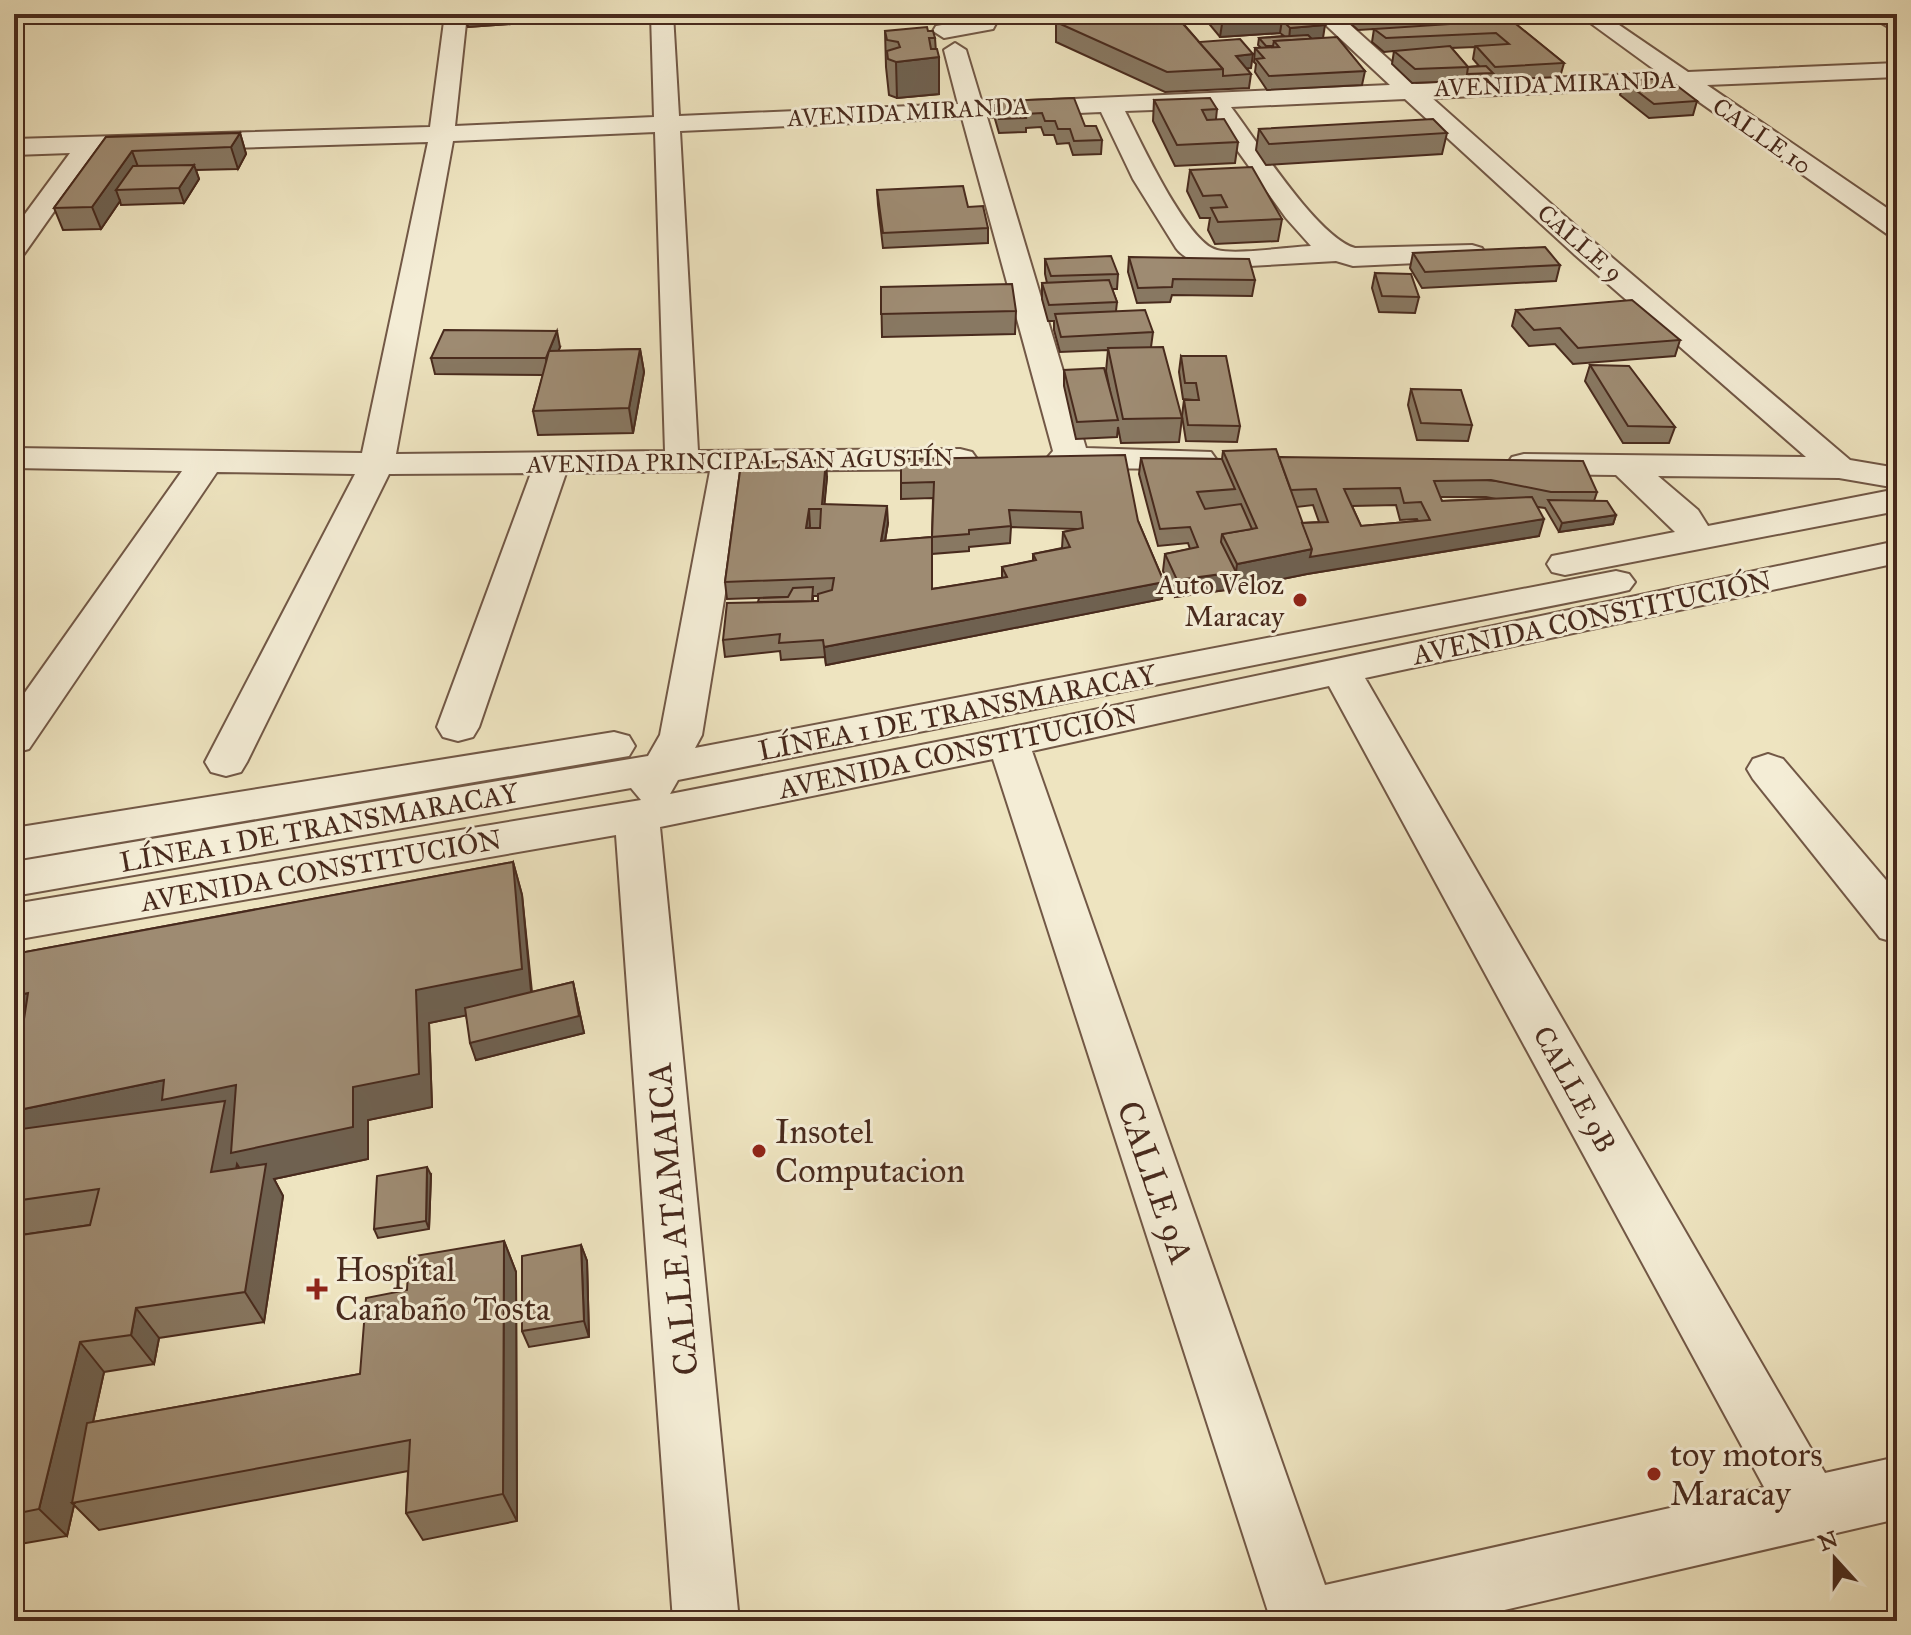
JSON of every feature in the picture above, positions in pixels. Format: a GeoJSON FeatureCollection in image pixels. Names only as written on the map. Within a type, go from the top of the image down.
{"type":"FeatureCollection","features":[{"type":"Feature","properties":{"kind":"street"},"geometry":{"type":"LineString","coordinates":[[226,762],[377,464],[442,134],[456,14]]}},
{"type":"Feature","properties":{"kind":"street"},"geometry":{"type":"LineString","coordinates":[[662,14],[670,123],[682,462]]}},
{"type":"Feature","properties":{"kind":"street"},"geometry":{"type":"LineString","coordinates":[[990,14],[985,24],[949,41],[1072,458]]}},
{"type":"Feature","properties":{"kind":"street","name":"CALLE 9"},"geometry":{"type":"LineString","coordinates":[[1325,14],[1585,249],[1839,468]]}},
{"type":"Feature","properties":{"kind":"street","name":"CALLE 10"},"geometry":{"type":"LineString","coordinates":[[1589,14],[1897,228]]}},
{"type":"Feature","properties":{"kind":"street"},"geometry":{"type":"LineString","coordinates":[[1877,14],[1897,25]]}},
{"type":"Feature","properties":{"kind":"street","name":"AVENIDA MIRANDA"},"geometry":{"type":"LineString","coordinates":[[14,147],[442,134],[1897,70]]}},
{"type":"Feature","properties":{"kind":"street"},"geometry":{"type":"LineString","coordinates":[[1214,100],[1296,212],[1334,253]]}},
{"type":"Feature","properties":{"kind":"street"},"geometry":{"type":"LineString","coordinates":[[1109,104],[1146,179],[1190,248],[1199,255],[1213,259],[1334,253],[1360,257],[1503,253]]}},
{"type":"Feature","properties":{"kind":"street"},"geometry":{"type":"LineString","coordinates":[[14,248],[90,143]]}},
{"type":"Feature","properties":{"kind":"street"},"geometry":{"type":"LineString","coordinates":[[1237,175],[1267,173]]}},
{"type":"Feature","properties":{"kind":"street"},"geometry":{"type":"LineString","coordinates":[[1146,179],[1177,178]]}},
{"type":"Feature","properties":{"kind":"street"},"geometry":{"type":"LineString","coordinates":[[1543,251],[1585,249]]}},
{"type":"Feature","properties":{"kind":"street","name":"AVENIDA PRINCIPAL SAN AGUSTÍN"},"geometry":{"type":"LineString","coordinates":[[21,466],[208,459],[377,464],[1010,458],[1230,460]]}},
{"type":"Feature","properties":{"kind":"street"},"geometry":{"type":"LineString","coordinates":[[14,739],[208,459]]}},
{"type":"Feature","properties":{"kind":"street"},"geometry":{"type":"LineString","coordinates":[[637,816],[672,751],[729,462]]}},
{"type":"Feature","properties":{"kind":"street"},"geometry":{"type":"LineString","coordinates":[[458,727],[552,463]]}},
{"type":"Feature","properties":{"kind":"street"},"geometry":{"type":"LineString","coordinates":[[1499,463],[1839,468],[1897,478]]}},
{"type":"Feature","properties":{"kind":"street"},"geometry":{"type":"LineString","coordinates":[[1625,465],[1685,518],[1697,538]]}},
{"type":"Feature","properties":{"kind":"street","name":"AVENIDA CONSTITUCIÓN"},"geometry":{"type":"LineString","coordinates":[[14,844],[672,751],[1697,538],[1897,500]]}},
{"type":"Feature","properties":{"kind":"street","name":"LÍNEA 1 DE TRANSMARACAY"},"geometry":{"type":"LineString","coordinates":[[14,879],[672,751],[1897,527]]}},
{"type":"Feature","properties":{"kind":"street","name":"AVENIDA CONSTITUCIÓN"},"geometry":{"type":"LineString","coordinates":[[14,922],[637,816],[1008,742],[1897,552]]}},
{"type":"Feature","properties":{"kind":"street","name":"CALLE 9B"},"geometry":{"type":"LineString","coordinates":[[1341,671],[1809,1507]]}},
{"type":"Feature","properties":{"kind":"street","name":"CALLE 9A"},"geometry":{"type":"LineString","coordinates":[[1008,742],[1304,1621]]}},
{"type":"Feature","properties":{"kind":"street"},"geometry":{"type":"LineString","coordinates":[[1768,769],[1897,925]]}},
{"type":"Feature","properties":{"kind":"street","name":"CALLE ATAMAICA"},"geometry":{"type":"LineString","coordinates":[[637,816],[706,1621]]}},
{"type":"Feature","properties":{"kind":"street"},"geometry":{"type":"LineString","coordinates":[[1314,1621],[1897,1488]]}},
{"type":"Feature","properties":{"kind":"building"},"geometry":{"type":"Polygon","coordinates":[[[1213,14],[1313,14],[1325,25],[1290,28],[1282,20],[1222,24],[1213,14]]]}},
{"type":"Feature","properties":{"kind":"building"},"geometry":{"type":"Polygon","coordinates":[[[1356,14],[1408,14],[1360,17],[1356,14]]]}},
{"type":"Feature","properties":{"kind":"building"},"geometry":{"type":"Polygon","coordinates":[[[1421,14],[1453,14],[1460,20],[1430,22],[1421,14]]]}},
{"type":"Feature","properties":{"kind":"building"},"geometry":{"type":"Polygon","coordinates":[[[1176,16],[1223,69],[1167,72],[1056,22],[1176,16]]]}},
{"type":"Feature","properties":{"kind":"building"},"geometry":{"type":"Polygon","coordinates":[[[1511,20],[1564,63],[1495,67],[1476,46],[1509,44],[1496,33],[1386,38],[1374,29],[1511,20]]]}},
{"type":"Feature","properties":{"kind":"building"},"geometry":{"type":"Polygon","coordinates":[[[927,27],[928,31],[933,31],[935,38],[929,38],[931,49],[937,49],[939,57],[896,62],[888,59],[887,51],[900,47],[898,42],[887,40],[885,31],[927,27]]]}},
{"type":"Feature","properties":{"kind":"building"},"geometry":{"type":"Polygon","coordinates":[[[1308,35],[1312,39],[1274,41],[1273,46],[1266,46],[1259,38],[1308,35]]]}},
{"type":"Feature","properties":{"kind":"building"},"geometry":{"type":"Polygon","coordinates":[[[1337,37],[1365,71],[1269,76],[1256,59],[1264,58],[1255,48],[1279,47],[1274,41],[1337,37]]]}},
{"type":"Feature","properties":{"kind":"building"},"geometry":{"type":"Polygon","coordinates":[[[1240,39],[1253,54],[1236,56],[1251,74],[1223,76],[1223,69],[1199,42],[1240,39]]]}},
{"type":"Feature","properties":{"kind":"building"},"geometry":{"type":"Polygon","coordinates":[[[1450,46],[1468,67],[1415,69],[1394,51],[1450,46]]]}},
{"type":"Feature","properties":{"kind":"building"},"geometry":{"type":"Polygon","coordinates":[[[1486,66],[1493,73],[1467,74],[1468,67],[1486,66]]]}},
{"type":"Feature","properties":{"kind":"building"},"geometry":{"type":"Polygon","coordinates":[[[1667,78],[1697,101],[1654,104],[1624,81],[1667,78]]]}},
{"type":"Feature","properties":{"kind":"building"},"geometry":{"type":"Polygon","coordinates":[[[1074,98],[1085,126],[1096,126],[1102,140],[1074,141],[1070,129],[1058,129],[1055,121],[1045,121],[1042,113],[1025,114],[1026,118],[999,119],[995,105],[1003,101],[1074,98]]]}},
{"type":"Feature","properties":{"kind":"building"},"geometry":{"type":"Polygon","coordinates":[[[1210,98],[1217,109],[1202,110],[1207,120],[1224,119],[1238,142],[1177,145],[1154,100],[1210,98]]]}},
{"type":"Feature","properties":{"kind":"building"},"geometry":{"type":"Polygon","coordinates":[[[1433,119],[1447,133],[1269,144],[1259,129],[1433,119]]]}},
{"type":"Feature","properties":{"kind":"building"},"geometry":{"type":"Polygon","coordinates":[[[240,133],[231,147],[132,151],[92,207],[54,208],[106,137],[240,133]]]}},
{"type":"Feature","properties":{"kind":"building"},"geometry":{"type":"Polygon","coordinates":[[[194,165],[179,188],[116,190],[133,166],[194,165]]]}},
{"type":"Feature","properties":{"kind":"building"},"geometry":{"type":"Polygon","coordinates":[[[1252,167],[1282,219],[1218,222],[1211,208],[1227,207],[1221,195],[1203,196],[1190,170],[1252,167]]]}},
{"type":"Feature","properties":{"kind":"building"},"geometry":{"type":"Polygon","coordinates":[[[963,186],[968,207],[983,206],[988,228],[883,233],[877,190],[963,186]]]}},
{"type":"Feature","properties":{"kind":"building"},"geometry":{"type":"Polygon","coordinates":[[[1545,247],[1560,265],[1425,272],[1413,253],[1545,247]]]}},
{"type":"Feature","properties":{"kind":"building"},"geometry":{"type":"Polygon","coordinates":[[[1111,256],[1118,274],[1051,276],[1045,259],[1111,256]]]}},
{"type":"Feature","properties":{"kind":"building"},"geometry":{"type":"Polygon","coordinates":[[[1129,257],[1249,259],[1255,280],[1173,279],[1172,287],[1138,288],[1129,257]]]}},
{"type":"Feature","properties":{"kind":"building"},"geometry":{"type":"Polygon","coordinates":[[[1375,273],[1411,274],[1419,297],[1382,296],[1375,273]]]}},
{"type":"Feature","properties":{"kind":"building"},"geometry":{"type":"Polygon","coordinates":[[[1109,280],[1117,302],[1049,305],[1042,283],[1109,280]]]}},
{"type":"Feature","properties":{"kind":"building"},"geometry":{"type":"Polygon","coordinates":[[[1012,284],[1016,311],[881,314],[881,287],[1012,284]]]}},
{"type":"Feature","properties":{"kind":"building"},"geometry":{"type":"Polygon","coordinates":[[[1632,300],[1680,340],[1578,348],[1560,328],[1534,330],[1516,310],[1632,300]]]}},
{"type":"Feature","properties":{"kind":"building"},"geometry":{"type":"Polygon","coordinates":[[[1145,310],[1153,332],[1061,337],[1055,314],[1145,310]]]}},
{"type":"Feature","properties":{"kind":"building"},"geometry":{"type":"Polygon","coordinates":[[[444,330],[557,331],[546,358],[431,358],[444,330]]]}},
{"type":"Feature","properties":{"kind":"building"},"geometry":{"type":"Polygon","coordinates":[[[1163,347],[1182,418],[1123,419],[1108,348],[1163,347]]]}},
{"type":"Feature","properties":{"kind":"building"},"geometry":{"type":"Polygon","coordinates":[[[640,349],[629,408],[533,411],[549,351],[640,349]]]}},
{"type":"Feature","properties":{"kind":"building"},"geometry":{"type":"Polygon","coordinates":[[[1181,356],[1226,356],[1240,426],[1188,425],[1184,400],[1199,400],[1196,383],[1185,383],[1181,356]]]}},
{"type":"Feature","properties":{"kind":"building"},"geometry":{"type":"Polygon","coordinates":[[[1590,365],[1629,366],[1675,427],[1628,426],[1590,365]]]}},
{"type":"Feature","properties":{"kind":"building"},"geometry":{"type":"Polygon","coordinates":[[[1104,368],[1118,420],[1077,422],[1064,370],[1104,368]]]}},
{"type":"Feature","properties":{"kind":"building"},"geometry":{"type":"Polygon","coordinates":[[[1411,389],[1461,390],[1472,425],[1421,423],[1411,389]]]}},
{"type":"Feature","properties":{"kind":"building"},"geometry":{"type":"Polygon","coordinates":[[[1276,449],[1312,549],[1237,564],[1222,534],[1257,528],[1223,451],[1276,449]]]}},
{"type":"Feature","properties":{"kind":"building"},"geometry":{"type":"Polygon","coordinates":[[[1125,455],[1138,521],[1164,582],[824,647],[823,640],[779,643],[780,634],[723,640],[727,603],[818,601],[818,594],[832,590],[834,578],[725,582],[740,471],[754,462],[826,460],[822,504],[887,506],[881,541],[932,537],[934,482],[901,483],[901,459],[1125,455]],[[809,509],[806,528],[820,528],[821,509],[809,509]],[[1009,510],[1011,526],[969,530],[969,534],[932,537],[932,589],[1007,577],[1002,567],[1036,560],[1033,554],[1070,547],[1063,532],[1083,528],[1081,512],[1009,510]]]}},
{"type":"Feature","properties":{"kind":"building"},"geometry":{"type":"Polygon","coordinates":[[[1279,457],[1583,461],[1597,492],[1551,492],[1491,480],[1434,481],[1442,501],[1532,497],[1544,519],[1310,557],[1312,549],[1302,523],[1328,522],[1316,489],[1291,490],[1279,457]],[[1400,488],[1344,489],[1361,526],[1430,520],[1421,502],[1404,503],[1400,488]]]}},
{"type":"Feature","properties":{"kind":"building"},"geometry":{"type":"Polygon","coordinates":[[[1141,458],[1222,459],[1235,489],[1197,492],[1205,509],[1241,504],[1252,529],[1222,534],[1221,542],[1236,572],[1177,580],[1165,554],[1198,547],[1190,527],[1160,529],[1141,458]]]}},
{"type":"Feature","properties":{"kind":"building"},"geometry":{"type":"Polygon","coordinates":[[[1548,500],[1607,501],[1616,515],[1562,523],[1548,500]]]}},
{"type":"Feature","properties":{"kind":"building"},"geometry":{"type":"Polygon","coordinates":[[[813,587],[812,601],[758,602],[759,598],[788,597],[793,588],[813,587]]]}},
{"type":"Feature","properties":{"kind":"building"},"geometry":{"type":"Polygon","coordinates":[[[513,862],[522,969],[416,990],[419,1074],[353,1087],[353,1127],[231,1153],[236,1085],[162,1100],[164,1080],[14,1111],[14,1021],[24,1019],[28,993],[14,996],[14,954],[513,862]]]}},
{"type":"Feature","properties":{"kind":"building"},"geometry":{"type":"Polygon","coordinates":[[[573,982],[579,1016],[470,1043],[465,1008],[573,982]]]}},
{"type":"Feature","properties":{"kind":"building"},"geometry":{"type":"Polygon","coordinates":[[[225,1101],[211,1172],[266,1164],[245,1292],[136,1308],[131,1335],[80,1342],[39,1509],[14,1514],[14,1236],[90,1225],[99,1189],[14,1201],[14,1130],[225,1101]]]}},
{"type":"Feature","properties":{"kind":"building"},"geometry":{"type":"Polygon","coordinates":[[[427,1167],[426,1221],[374,1229],[377,1176],[427,1167]]]}},
{"type":"Feature","properties":{"kind":"building"},"geometry":{"type":"Polygon","coordinates":[[[504,1241],[503,1494],[406,1513],[410,1440],[72,1503],[87,1423],[360,1374],[366,1298],[407,1290],[409,1257],[504,1241]]]}},
{"type":"Feature","properties":{"kind":"building"},"geometry":{"type":"Polygon","coordinates":[[[581,1245],[584,1321],[522,1331],[522,1256],[581,1245]]]}},
{"type":"Feature","properties":{"kind":"place","name":"Auto Veloz Maracay"},"geometry":{"type":"Point","coordinates":[1300,600]}},
{"type":"Feature","properties":{"kind":"place","name":"Insotel Computacion"},"geometry":{"type":"Point","coordinates":[759,1151]}},
{"type":"Feature","properties":{"kind":"place","name":"Hospital Carabaño Tosta"},"geometry":{"type":"Point","coordinates":[317,1289]}},
{"type":"Feature","properties":{"kind":"place","name":"toy motors Maracay"},"geometry":{"type":"Point","coordinates":[1654,1474]}}]}
